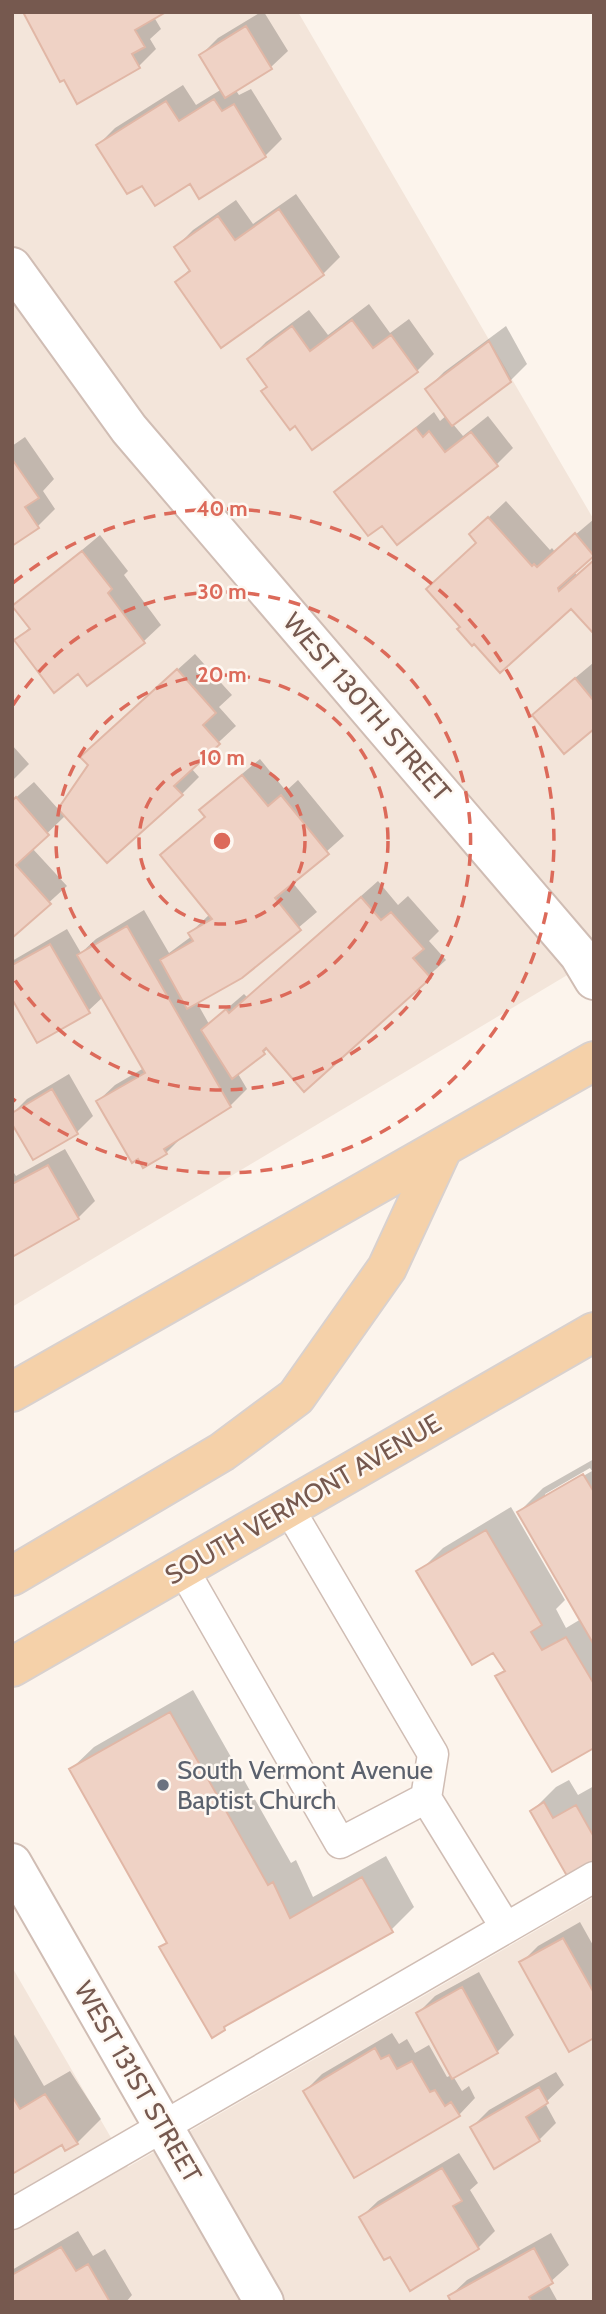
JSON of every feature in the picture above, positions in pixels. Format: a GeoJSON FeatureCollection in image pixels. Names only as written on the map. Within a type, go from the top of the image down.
{"type":"FeatureCollection","features":[{"type":"Feature","properties":{"kind":"main road"},"geometry":{"type":"LineString","coordinates":[[12,1392],[594,1061]]}},
{"type":"Feature","properties":{"kind":"main road"},"geometry":{"type":"LineString","coordinates":[[12,1576],[222,1452],[296,1397],[387,1268],[443,1147]]}},
{"type":"Feature","properties":{"kind":"main road","name":"SOUTH VERMONT AVENUE"},"geometry":{"type":"LineString","coordinates":[[12,1667],[594,1332]]}},
{"type":"Feature","properties":{"kind":"street","name":"WEST 130TH STREET"},"geometry":{"type":"LineString","coordinates":[[12,267],[129,429],[579,955],[594,980]]}},
{"type":"Feature","properties":{"kind":"street","name":"WEST 131ST STREET"},"geometry":{"type":"LineString","coordinates":[[12,1863],[264,2302]]}},
{"type":"Feature","properties":{"kind":"lane"},"geometry":{"type":"LineString","coordinates":[[288,1507],[433,1754],[426,1798],[506,1928]]}},
{"type":"Feature","properties":{"kind":"lane"},"geometry":{"type":"LineString","coordinates":[[183,1569],[340,1843],[426,1798]]}},
{"type":"Feature","properties":{"kind":"lane"},"geometry":{"type":"LineString","coordinates":[[12,2214],[506,1928],[590,1889]]}},
{"type":"Feature","properties":{"kind":"shaded area"},"geometry":{"type":"Polygon","coordinates":[[[12,12],[298,12],[594,520],[594,959],[12,1307],[12,12]]]}},
{"type":"Feature","properties":{"kind":"shaded area"},"geometry":{"type":"Polygon","coordinates":[[[594,1897],[594,2302],[12,2302],[12,1967],[128,2167],[594,1897]]]}},
{"type":"Feature","properties":{"kind":"building"},"geometry":{"type":"Polygon","coordinates":[[[23,12],[166,12],[135,30],[145,47],[132,54],[140,68],[77,104],[64,80],[60,82],[23,12]]]}},
{"type":"Feature","properties":{"kind":"building"},"geometry":{"type":"Polygon","coordinates":[[[246,26],[272,69],[225,98],[199,55],[246,26]]]}},
{"type":"Feature","properties":{"kind":"building"},"geometry":{"type":"Polygon","coordinates":[[[214,99],[222,111],[234,104],[266,157],[199,199],[190,184],[155,206],[142,186],[127,194],[96,145],[166,101],[179,121],[214,99]]]}},
{"type":"Feature","properties":{"kind":"building"},"geometry":{"type":"Polygon","coordinates":[[[279,209],[324,275],[221,348],[175,282],[190,271],[174,247],[218,216],[235,240],[279,209]]]}},
{"type":"Feature","properties":{"kind":"building"},"geometry":{"type":"Polygon","coordinates":[[[352,320],[373,348],[391,335],[418,372],[312,450],[295,426],[290,430],[261,391],[267,387],[247,359],[292,326],[310,351],[352,320]]]}},
{"type":"Feature","properties":{"kind":"building"},"geometry":{"type":"Polygon","coordinates":[[[489,341],[511,382],[452,426],[425,389],[489,341]]]}},
{"type":"Feature","properties":{"kind":"building"},"geometry":{"type":"Polygon","coordinates":[[[416,428],[423,437],[429,431],[445,452],[471,432],[498,466],[397,545],[382,526],[368,536],[334,492],[416,428]]]}},
{"type":"Feature","properties":{"kind":"building"},"geometry":{"type":"Polygon","coordinates":[[[12,459],[39,498],[25,507],[39,528],[12,546],[12,459]]]}},
{"type":"Feature","properties":{"kind":"building"},"geometry":{"type":"Polygon","coordinates":[[[488,517],[532,566],[534,564],[537,567],[575,533],[594,556],[558,588],[559,591],[594,560],[594,634],[571,609],[500,673],[474,644],[472,646],[457,629],[460,627],[426,589],[476,543],[469,534],[488,517]]]}},
{"type":"Feature","properties":{"kind":"building"},"geometry":{"type":"Polygon","coordinates":[[[82,551],[112,589],[108,593],[145,643],[87,686],[78,674],[54,693],[14,640],[30,629],[12,606],[82,551]]]}},
{"type":"Feature","properties":{"kind":"building"},"geometry":{"type":"Polygon","coordinates":[[[177,669],[216,713],[203,725],[220,744],[174,786],[183,795],[107,863],[58,809],[88,765],[80,757],[177,669]]]}},
{"type":"Feature","properties":{"kind":"building"},"geometry":{"type":"Polygon","coordinates":[[[575,678],[594,701],[594,729],[564,754],[532,715],[575,678]]]}},
{"type":"Feature","properties":{"kind":"building"},"geometry":{"type":"Polygon","coordinates":[[[242,775],[268,806],[281,795],[329,854],[275,898],[301,930],[242,978],[187,1009],[160,960],[193,941],[188,933],[212,919],[160,855],[205,817],[199,810],[242,775]]]}},
{"type":"Feature","properties":{"kind":"building"},"geometry":{"type":"Polygon","coordinates":[[[16,797],[49,835],[16,865],[51,904],[12,938],[12,801],[16,797]]]}},
{"type":"Feature","properties":{"kind":"building"},"geometry":{"type":"Polygon","coordinates":[[[361,897],[381,920],[391,912],[424,949],[413,958],[431,978],[304,1092],[266,1048],[263,1051],[265,1054],[232,1079],[201,1030],[226,1009],[229,1013],[361,897]]]}},
{"type":"Feature","properties":{"kind":"building"},"geometry":{"type":"Polygon","coordinates":[[[127,926],[231,1107],[164,1149],[167,1154],[143,1168],[138,1159],[132,1163],[96,1101],[145,1073],[77,955],[127,926]]]}},
{"type":"Feature","properties":{"kind":"building"},"geometry":{"type":"Polygon","coordinates":[[[50,944],[90,1013],[37,1043],[12,999],[12,965],[50,944]]]}},
{"type":"Feature","properties":{"kind":"building"},"geometry":{"type":"Polygon","coordinates":[[[52,1089],[78,1134],[33,1160],[12,1124],[12,1113],[52,1089]]]}},
{"type":"Feature","properties":{"kind":"building"},"geometry":{"type":"Polygon","coordinates":[[[48,1165],[79,1219],[12,1257],[12,1184],[48,1165]]]}},
{"type":"Feature","properties":{"kind":"building"},"geometry":{"type":"Polygon","coordinates":[[[583,1474],[594,1492],[594,1645],[517,1512],[583,1474]]]}},
{"type":"Feature","properties":{"kind":"building"},"geometry":{"type":"Polygon","coordinates":[[[486,1530],[542,1625],[531,1632],[542,1650],[566,1637],[594,1684],[594,1748],[552,1772],[495,1676],[505,1671],[493,1653],[472,1665],[416,1571],[486,1530]]]}},
{"type":"Feature","properties":{"kind":"building"},"geometry":{"type":"Polygon","coordinates":[[[170,1712],[268,1885],[273,1882],[290,1918],[362,1877],[393,1932],[224,2027],[225,2030],[212,2038],[159,1947],[167,1943],[69,1769],[170,1712]]]}},
{"type":"Feature","properties":{"kind":"building"},"geometry":{"type":"Polygon","coordinates":[[[544,1802],[553,1818],[576,1805],[594,1837],[594,1861],[567,1876],[530,1811],[544,1802]]]}},
{"type":"Feature","properties":{"kind":"building"},"geometry":{"type":"Polygon","coordinates":[[[563,1938],[594,1993],[594,2038],[569,2052],[519,1962],[563,1938]]]}},
{"type":"Feature","properties":{"kind":"building"},"geometry":{"type":"Polygon","coordinates":[[[462,1987],[498,2053],[452,2079],[416,2013],[462,1987]]]}},
{"type":"Feature","properties":{"kind":"building"},"geometry":{"type":"Polygon","coordinates":[[[375,2048],[381,2059],[389,2055],[397,2069],[412,2061],[430,2092],[435,2090],[445,2106],[451,2102],[460,2116],[354,2178],[303,2091],[375,2048]]]}},
{"type":"Feature","properties":{"kind":"building"},"geometry":{"type":"Polygon","coordinates":[[[539,2087],[548,2103],[526,2117],[540,2141],[494,2169],[470,2127],[539,2087]]]}},
{"type":"Feature","properties":{"kind":"building"},"geometry":{"type":"Polygon","coordinates":[[[45,2094],[78,2144],[65,2151],[62,2145],[12,2174],[12,2096],[20,2109],[45,2094]]]}},
{"type":"Feature","properties":{"kind":"building"},"geometry":{"type":"Polygon","coordinates":[[[442,2168],[462,2201],[453,2206],[479,2249],[410,2291],[390,2257],[384,2260],[359,2217],[442,2168]]]}},
{"type":"Feature","properties":{"kind":"building"},"geometry":{"type":"Polygon","coordinates":[[[61,2247],[76,2271],[88,2264],[110,2302],[12,2302],[12,2275],[61,2247]]]}},
{"type":"Feature","properties":{"kind":"building"},"geometry":{"type":"Polygon","coordinates":[[[534,2248],[553,2283],[529,2297],[532,2302],[451,2302],[448,2296],[534,2248]]]}},
{"type":"Feature","properties":{"kind":"place","name":"South Vermont Avenue Baptist Church"},"geometry":{"type":"Point","coordinates":[163,1785]}}]}
